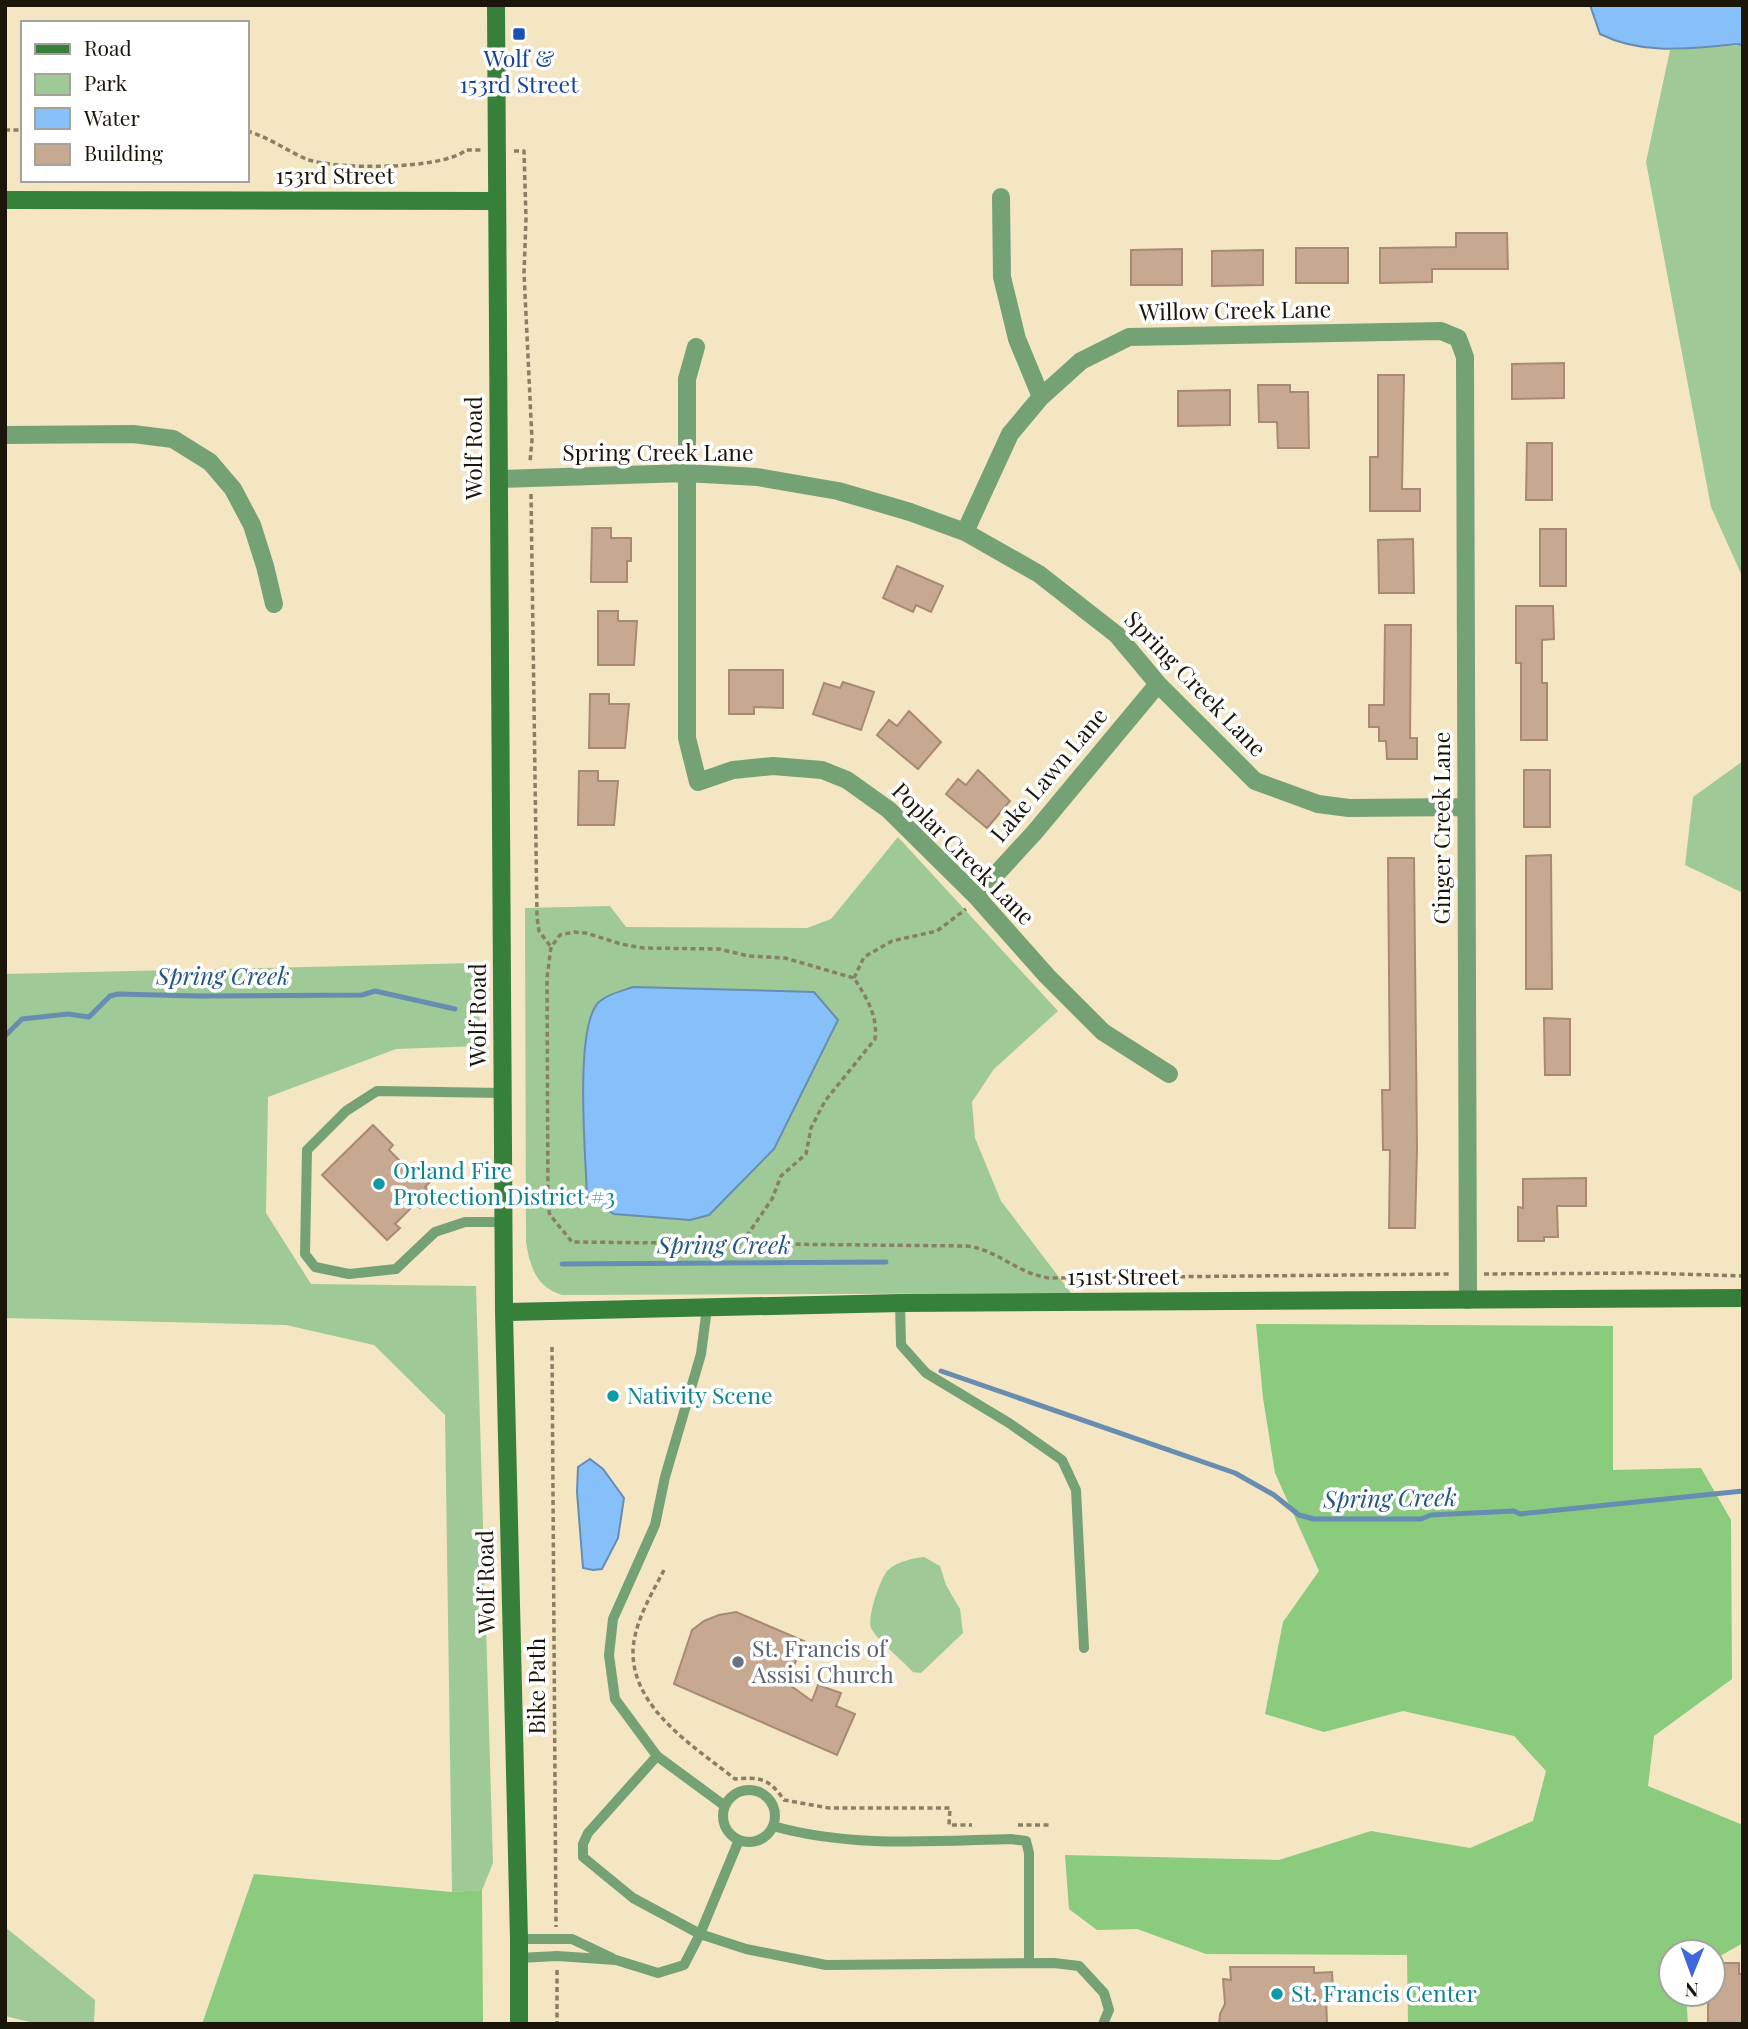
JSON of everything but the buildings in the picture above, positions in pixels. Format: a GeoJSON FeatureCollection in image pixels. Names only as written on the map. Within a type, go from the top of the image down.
{"type":"FeatureCollection","features":[{"type":"Feature","properties":{"kind":"main road","name":"Wolf Road"},"geometry":{"type":"LineString","coordinates":[[496,5],[504,1312],[519,2024]]}},
{"type":"Feature","properties":{"kind":"main road","name":"153rd Street"},"geometry":{"type":"LineString","coordinates":[[5,200],[497,201]]}},
{"type":"Feature","properties":{"kind":"main road","name":"151st Street"},"geometry":{"type":"LineString","coordinates":[[504,1312],[900,1303],[1743,1298]]}},
{"type":"Feature","properties":{"kind":"street"},"geometry":{"type":"LineString","coordinates":[[1001,197],[1002,276],[1017,339],[1041,397]]}},
{"type":"Feature","properties":{"kind":"street","name":"Willow Creek Lane"},"geometry":{"type":"LineString","coordinates":[[965,532],[1010,434],[1041,397],[1081,361],[1129,337],[1441,331],[1458,338],[1465,357]]}},
{"type":"Feature","properties":{"kind":"street"},"geometry":{"type":"LineString","coordinates":[[686,473],[687,380],[695,347]]}},
{"type":"Feature","properties":{"kind":"street","name":"Ginger Creek Lane"},"geometry":{"type":"LineString","coordinates":[[1465,357],[1468,1300]]}},
{"type":"Feature","properties":{"kind":"street"},"geometry":{"type":"LineString","coordinates":[[5,435],[133,434],[173,439],[192,450],[210,462],[233,489],[252,525],[274,604]]}},
{"type":"Feature","properties":{"kind":"street","name":"Spring Creek Lane"},"geometry":{"type":"LineString","coordinates":[[499,479],[686,473],[757,477],[838,491],[910,512],[965,532],[1039,575],[1117,635],[1158,684],[1255,781],[1318,804],[1349,808],[1466,807]]}},
{"type":"Feature","properties":{"kind":"street","name":"Poplar Creek Lane"},"geometry":{"type":"LineString","coordinates":[[686,473],[687,738],[698,782],[733,770],[773,766],[822,770],[847,780],[889,810],[977,898],[1102,1032],[1170,1074]]}},
{"type":"Feature","properties":{"kind":"street","name":"Lake Lawn Lane"},"geometry":{"type":"LineString","coordinates":[[977,898],[1158,684]]}},
{"type":"Feature","properties":{"kind":"lane"},"geometry":{"type":"LineString","coordinates":[[503,1093],[377,1091],[346,1111],[307,1150],[305,1254],[315,1267],[349,1274],[396,1269],[435,1232],[465,1222],[504,1222]]}},
{"type":"Feature","properties":{"kind":"lane"},"geometry":{"type":"LineString","coordinates":[[900,1303],[901,1345],[926,1373],[1009,1423],[1062,1460],[1076,1490],[1084,1648]]}},
{"type":"Feature","properties":{"kind":"lane"},"geometry":{"type":"LineString","coordinates":[[707,1308],[701,1354],[665,1477],[655,1525],[613,1619],[609,1655],[615,1699],[657,1756],[725,1806]]}},
{"type":"Feature","properties":{"kind":"lane"},"geometry":{"type":"LineString","coordinates":[[657,1756],[588,1833],[583,1843],[583,1857],[633,1898],[700,1934],[746,1949],[826,1965],[1054,1963],[1079,1966],[1104,1993],[1109,2010],[1103,2024]]}},
{"type":"Feature","properties":{"kind":"lane"},"geometry":{"type":"LineString","coordinates":[[743,1790],[759,1792],[772,1802],[775,1810],[773,1826],[763,1838],[747,1842],[739,1840],[726,1829],[723,1822],[725,1806],[729,1799],[743,1790]]}},
{"type":"Feature","properties":{"kind":"lane"},"geometry":{"type":"LineString","coordinates":[[773,1826],[806,1836],[875,1842],[1026,1841],[1029,1853],[1029,1963]]}},
{"type":"Feature","properties":{"kind":"lane"},"geometry":{"type":"LineString","coordinates":[[519,1939],[572,1939],[615,1960],[658,1973],[684,1965],[700,1934],[739,1840]]}},
{"type":"Feature","properties":{"kind":"lane"},"geometry":{"type":"LineString","coordinates":[[519,1958],[557,1956],[615,1960]]}},
{"type":"Feature","properties":{"kind":"path"},"geometry":{"type":"LineString","coordinates":[[248,131],[306,159],[321,163],[407,167],[459,156],[466,149]]}},
{"type":"Feature","properties":{"kind":"path"},"geometry":{"type":"LineString","coordinates":[[524,151],[537,916],[540,931],[551,947]]}},
{"type":"Feature","properties":{"kind":"path"},"geometry":{"type":"LineString","coordinates":[[853,978],[864,957],[892,941],[937,931],[977,898]]}},
{"type":"Feature","properties":{"kind":"path"},"geometry":{"type":"LineString","coordinates":[[744,1244],[772,1199],[781,1176],[806,1154],[815,1119],[825,1101],[875,1039],[870,1004],[853,978],[785,958],[748,956],[719,949],[643,948],[586,933],[560,935],[551,947],[548,968],[550,1215],[572,1242],[744,1244],[967,1246],[987,1250],[1019,1270],[1049,1278],[1648,1273],[1743,1276]]}},
{"type":"Feature","properties":{"kind":"path","name":"Bike Path"},"geometry":{"type":"LineString","coordinates":[[552,1347],[556,1938]]}},
{"type":"Feature","properties":{"kind":"path"},"geometry":{"type":"LineString","coordinates":[[664,1570],[641,1618],[633,1649],[635,1675],[652,1706],[672,1729],[735,1779],[754,1777],[774,1784],[784,1800],[829,1808],[950,1808],[949,1825],[974,1825]]}},
{"type":"Feature","properties":{"kind":"path"},"geometry":{"type":"LineString","coordinates":[[1013,1825],[1051,1825]]}},
{"type":"Feature","properties":{"kind":"path"},"geometry":{"type":"LineString","coordinates":[[557,1956],[557,2024]]}},
{"type":"Feature","properties":{"kind":"green space"},"geometry":{"type":"Polygon","coordinates":[[[1743,45],[1743,578],[1711,507],[1646,162],[1670,50],[1743,45]]]}},
{"type":"Feature","properties":{"kind":"green space"},"geometry":{"type":"Polygon","coordinates":[[[1743,761],[1743,893],[1685,865],[1693,797],[1743,761]]]}},
{"type":"Feature","properties":{"kind":"green space"},"geometry":{"type":"Polygon","coordinates":[[[898,837],[1058,1011],[994,1069],[972,1102],[975,1138],[1001,1201],[1071,1293],[562,1295],[546,1287],[532,1268],[526,1242],[525,908],[610,906],[626,927],[807,928],[831,919],[898,837]]]}},
{"type":"Feature","properties":{"kind":"green space"},"geometry":{"type":"Polygon","coordinates":[[[474,963],[482,1046],[396,1049],[268,1097],[266,1213],[311,1284],[476,1286],[493,1863],[482,1890],[452,1892],[445,1415],[374,1345],[286,1325],[5,1318],[5,974],[474,963]]]}},
{"type":"Feature","properties":{"kind":"green space"},"geometry":{"type":"Polygon","coordinates":[[[1256,1324],[1613,1326],[1613,1470],[1701,1468],[1731,1520],[1732,1679],[1654,1736],[1648,1786],[1743,1825],[1743,1943],[1727,1952],[1727,1938],[1657,1938],[1657,2008],[1687,2008],[1688,2024],[1408,2024],[1407,1955],[1206,1954],[1137,1929],[1097,1930],[1069,1909],[1065,1855],[1279,1860],[1371,1831],[1470,1848],[1533,1821],[1546,1771],[1514,1736],[1403,1711],[1324,1732],[1265,1714],[1283,1622],[1319,1571],[1275,1473],[1263,1398],[1256,1324]]]}},
{"type":"Feature","properties":{"kind":"green space"},"geometry":{"type":"Polygon","coordinates":[[[924,1557],[940,1566],[946,1585],[960,1609],[963,1633],[921,1673],[913,1672],[884,1644],[870,1623],[875,1598],[888,1570],[905,1561],[924,1557]]]}},
{"type":"Feature","properties":{"kind":"green space"},"geometry":{"type":"Polygon","coordinates":[[[254,1874],[452,1892],[482,1890],[483,2024],[202,2024],[254,1874]]]}},
{"type":"Feature","properties":{"kind":"green space"},"geometry":{"type":"Polygon","coordinates":[[[5,1927],[95,2000],[94,2024],[38,2024],[5,2016],[5,1927]]]}},
{"type":"Feature","properties":{"kind":"water"},"geometry":{"type":"Polygon","coordinates":[[[1590,5],[1743,5],[1743,46],[1739,44],[1668,49],[1617,41],[1600,34],[1590,5]]]}},
{"type":"Feature","properties":{"kind":"water"},"geometry":{"type":"Polygon","coordinates":[[[633,987],[814,992],[838,1020],[774,1149],[709,1215],[690,1220],[614,1214],[587,1197],[583,1096],[586,1039],[591,1017],[598,1003],[633,987]]]}},
{"type":"Feature","properties":{"kind":"water"},"geometry":{"type":"Polygon","coordinates":[[[590,1459],[603,1469],[624,1498],[618,1538],[602,1569],[593,1570],[583,1568],[577,1492],[578,1467],[590,1459]]]}},
{"type":"Feature","properties":{"kind":"waterway","name":"Spring Creek"},"geometry":{"type":"LineString","coordinates":[[5,1036],[22,1019],[68,1014],[89,1017],[110,996],[118,994],[362,995],[375,991],[455,1009]]}},
{"type":"Feature","properties":{"kind":"waterway","name":"Spring Creek"},"geometry":{"type":"LineString","coordinates":[[562,1264],[886,1262]]}},
{"type":"Feature","properties":{"kind":"waterway","name":"Spring Creek"},"geometry":{"type":"LineString","coordinates":[[941,1371],[1235,1473],[1274,1495],[1299,1515],[1314,1519],[1421,1519],[1431,1515],[1514,1511],[1520,1514],[1743,1491]]}},
{"type":"Feature","properties":{"kind":"place","name":"Wolf & 153rd Street"},"geometry":{"type":"Point","coordinates":[519,34]}},
{"type":"Feature","properties":{"kind":"place","name":"Orland Fire Protection District #3"},"geometry":{"type":"Point","coordinates":[379,1184]}},
{"type":"Feature","properties":{"kind":"place","name":"Nativity Scene"},"geometry":{"type":"Point","coordinates":[613,1396]}},
{"type":"Feature","properties":{"kind":"place","name":"St. Francis of Assisi Church"},"geometry":{"type":"Point","coordinates":[738,1662]}},
{"type":"Feature","properties":{"kind":"place","name":"St. Francis Center"},"geometry":{"type":"Point","coordinates":[1277,1994]}}]}
